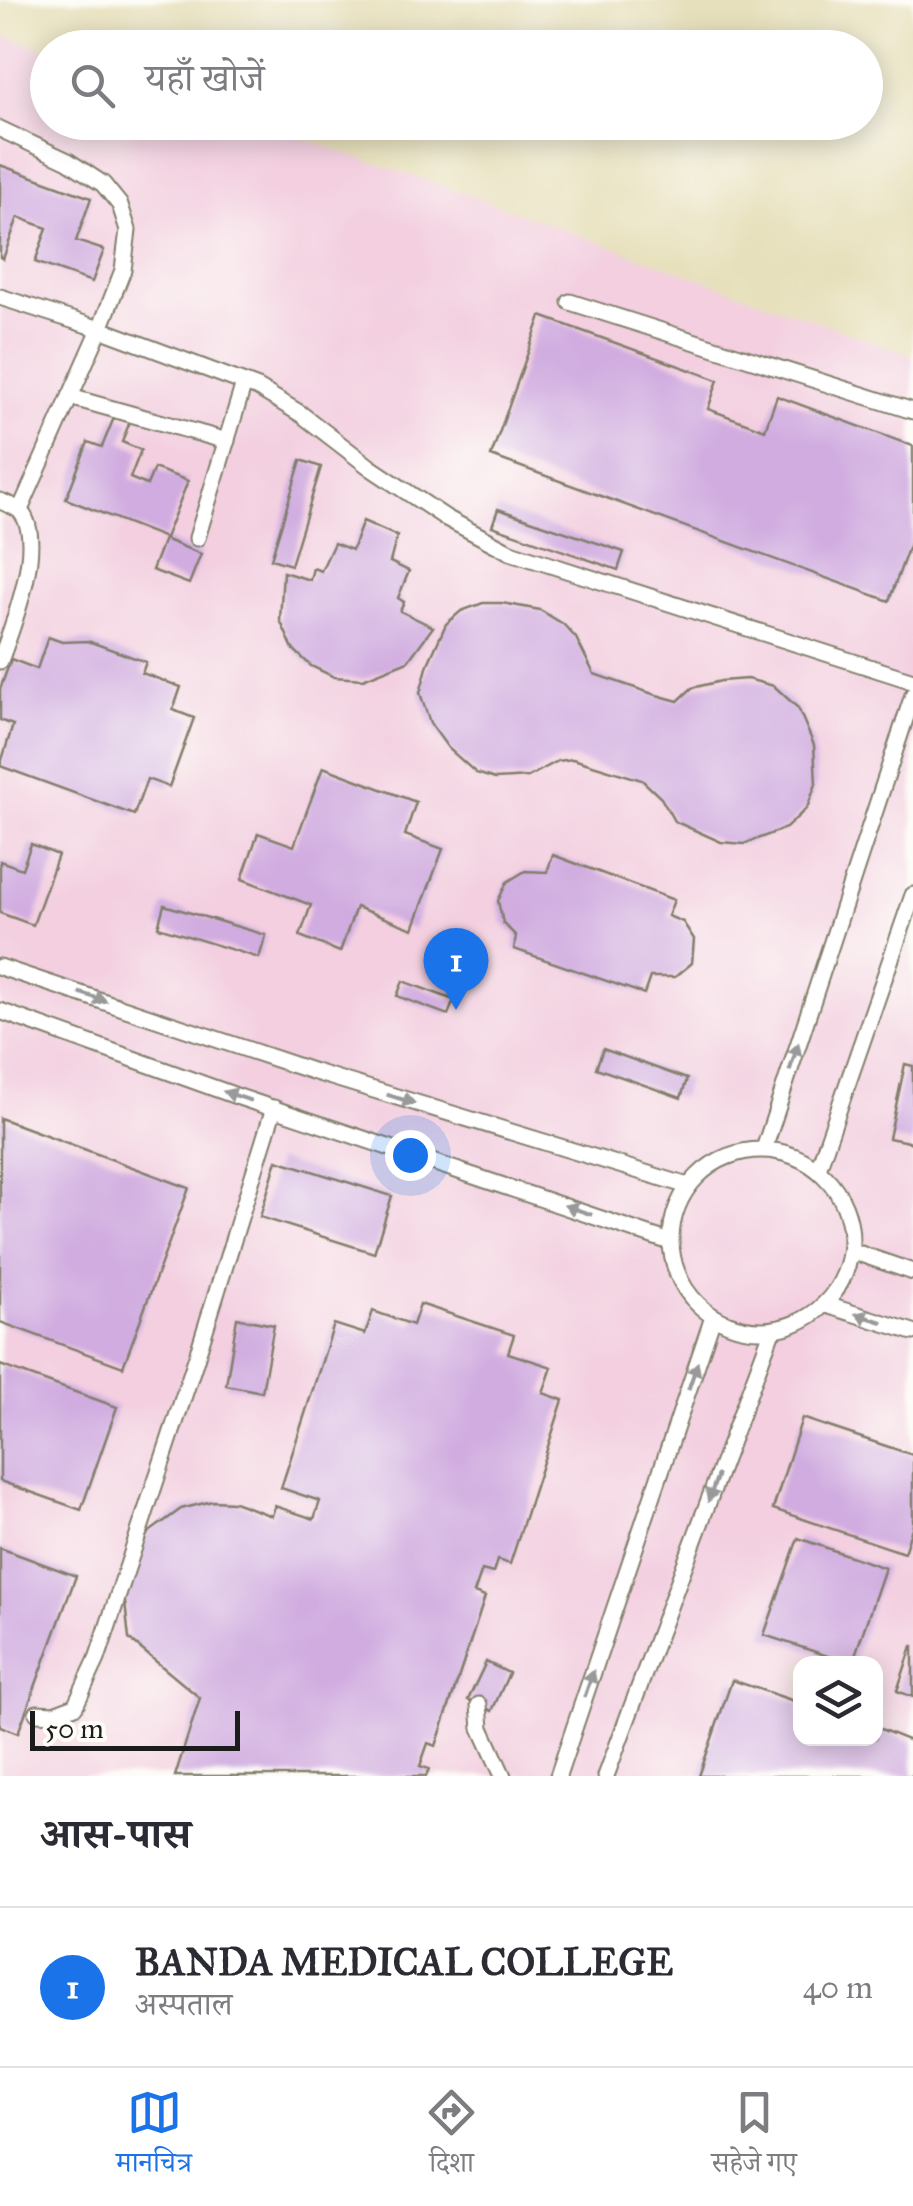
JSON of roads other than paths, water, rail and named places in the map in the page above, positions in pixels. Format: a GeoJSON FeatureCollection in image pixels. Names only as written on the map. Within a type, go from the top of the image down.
{"type":"FeatureCollection","features":[{"type":"Feature","properties":{"kind":"lane"},"geometry":{"type":"LineString","coordinates":[[0,129],[68,161],[103,184],[120,205],[128,230],[123,270],[20,510]]}},
{"type":"Feature","properties":{"kind":"lane"},"geometry":{"type":"LineString","coordinates":[[0,297],[100,329],[244,383],[302,414],[446,518],[510,552],[913,682]]}},
{"type":"Feature","properties":{"kind":"lane"},"geometry":{"type":"LineString","coordinates":[[570,302],[913,411]]}},
{"type":"Feature","properties":{"kind":"lane"},"geometry":{"type":"LineString","coordinates":[[197,538],[244,383]]}},
{"type":"Feature","properties":{"kind":"lane"},"geometry":{"type":"LineString","coordinates":[[70,396],[226,441]]}},
{"type":"Feature","properties":{"kind":"lane"},"geometry":{"type":"LineString","coordinates":[[0,501],[20,510],[30,530],[30,550],[14,622],[0,660]]}},
{"type":"Feature","properties":{"kind":"lane"},"geometry":{"type":"LineString","coordinates":[[764,1149],[913,696]]}},
{"type":"Feature","properties":{"kind":"lane"},"geometry":{"type":"LineString","coordinates":[[818,1169],[913,895]]}},
{"type":"Feature","properties":{"kind":"lane"},"geometry":{"type":"LineString","coordinates":[[0,967],[314,1072],[688,1186]]}},
{"type":"Feature","properties":{"kind":"lane"},"geometry":{"type":"LineString","coordinates":[[0,1011],[670,1242]]}},
{"type":"Feature","properties":{"kind":"lane"},"geometry":{"type":"LineString","coordinates":[[37,1713],[54,1714],[74,1706],[97,1659],[274,1108]]}},
{"type":"Feature","properties":{"kind":"lane"},"geometry":{"type":"LineString","coordinates":[[764,1149],[793,1155],[818,1169],[838,1192],[850,1220],[852,1251],[844,1280],[826,1305],[801,1322],[772,1331],[742,1329],[713,1318],[690,1297],[675,1270],[670,1242],[675,1213],[688,1186],[708,1166],[735,1153],[764,1149]]}},
{"type":"Feature","properties":{"kind":"lane"},"geometry":{"type":"LineString","coordinates":[[852,1251],[913,1272]]}},
{"type":"Feature","properties":{"kind":"lane"},"geometry":{"type":"LineString","coordinates":[[826,1305],[913,1332]]}},
{"type":"Feature","properties":{"kind":"lane"},"geometry":{"type":"LineString","coordinates":[[558,1776],[713,1318]]}},
{"type":"Feature","properties":{"kind":"lane"},"geometry":{"type":"LineString","coordinates":[[606,1776],[772,1331]]}},
{"type":"Feature","properties":{"kind":"lane"},"geometry":{"type":"LineString","coordinates":[[479,1706],[484,1739],[503,1776]]}},
{"type":"Feature","properties":{"kind":"place","name":"BANDA MEDICAL COLLEGE"},"geometry":{"type":"Point","coordinates":[456,1010]}}]}
